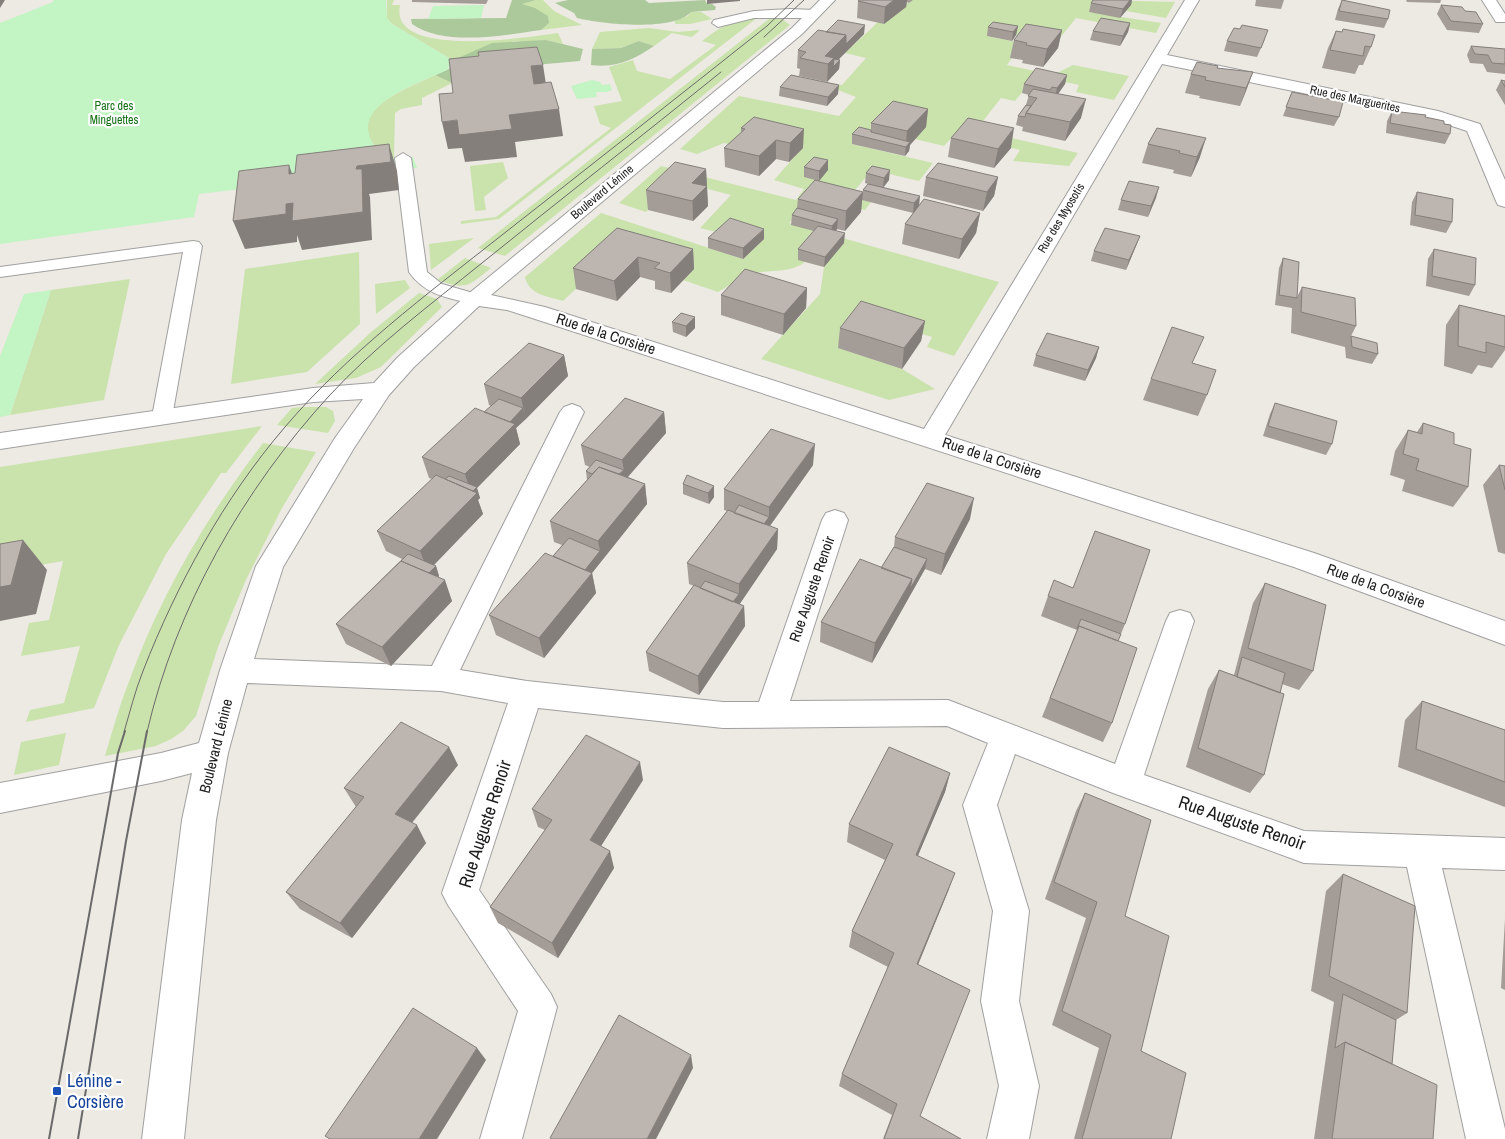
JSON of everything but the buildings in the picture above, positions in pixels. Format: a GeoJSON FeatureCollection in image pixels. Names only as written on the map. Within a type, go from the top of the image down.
{"type":"FeatureCollection","features":[{"type":"Feature","properties":{"kind":"street","name":"Rue des Myosotis"},"geometry":{"type":"LineString","coordinates":[[932,438],[1192,0]]}},
{"type":"Feature","properties":{"kind":"street"},"geometry":{"type":"LineString","coordinates":[[1489,0],[1501,19]]}},
{"type":"Feature","properties":{"kind":"street","name":"Boulevard Lénine"},"geometry":{"type":"LineString","coordinates":[[163,1139],[199,820],[212,753],[235,670],[270,566],[344,444],[381,390],[435,334],[821,7]]}},
{"type":"Feature","properties":{"kind":"street","name":"Rue des Marguerites"},"geometry":{"type":"LineString","coordinates":[[1157,58],[1438,116],[1474,128],[1505,201]]}},
{"type":"Feature","properties":{"kind":"street","name":"Rue de la Corsière"},"geometry":{"type":"LineString","coordinates":[[474,299],[509,304],[537,312],[932,438],[1304,560],[1505,634]]}},
{"type":"Feature","properties":{"kind":"street"},"geometry":{"type":"LineString","coordinates":[[0,441],[314,395],[381,390]]}},
{"type":"Feature","properties":{"kind":"street"},"geometry":{"type":"LineString","coordinates":[[441,679],[572,412]]}},
{"type":"Feature","properties":{"kind":"street","name":"Rue Auguste Renoir"},"geometry":{"type":"LineString","coordinates":[[770,714],[835,520]]}},
{"type":"Feature","properties":{"kind":"street"},"geometry":{"type":"LineString","coordinates":[[1125,783],[1180,621]]}},
{"type":"Feature","properties":{"kind":"street","name":"Rue Auguste Renoir"},"geometry":{"type":"LineString","coordinates":[[235,670],[441,679],[527,694],[723,715],[948,713],[1125,783],[1304,847],[1505,854]]}},
{"type":"Feature","properties":{"kind":"street","name":"Rue Auguste Renoir"},"geometry":{"type":"LineString","coordinates":[[501,1139],[538,1007],[460,893],[527,694]]}},
{"type":"Feature","properties":{"kind":"street"},"geometry":{"type":"LineString","coordinates":[[1006,736],[980,804],[1011,911],[1000,1001],[1019,1086],[1008,1139]]}},
{"type":"Feature","properties":{"kind":"street"},"geometry":{"type":"LineString","coordinates":[[0,798],[161,767],[212,753]]}},
{"type":"Feature","properties":{"kind":"street"},"geometry":{"type":"LineString","coordinates":[[1421,851],[1486,1139]]}},
{"type":"Feature","properties":{"kind":"lane"},"geometry":{"type":"LineString","coordinates":[[718,23],[770,11],[821,7]]}},
{"type":"Feature","properties":{"kind":"lane"},"geometry":{"type":"LineString","coordinates":[[403,158],[418,272],[424,282],[435,288],[474,299]]}},
{"type":"Feature","properties":{"kind":"lane"},"geometry":{"type":"LineString","coordinates":[[0,272],[193,246],[162,417]]}},
{"type":"Feature","properties":{"kind":"green space","name":"Parc des Minguettes"},"geometry":{"type":"Polygon","coordinates":[[[53,0],[386,0],[387,18],[392,24],[449,58],[451,63],[447,70],[398,92],[386,100],[370,118],[368,133],[374,145],[385,159],[413,157],[417,168],[199,194],[194,217],[0,244],[0,23],[53,2],[53,0]]]}},
{"type":"Feature","properties":{"kind":"green space"},"geometry":{"type":"Polygon","coordinates":[[[387,0],[394,0],[392,5],[400,5],[402,22],[415,33],[437,39],[463,41],[492,40],[558,33],[563,44],[546,40],[530,43],[514,41],[451,63],[449,58],[392,24],[387,18],[387,0]]]}},
{"type":"Feature","properties":{"kind":"green space"},"geometry":{"type":"Polygon","coordinates":[[[512,0],[536,0],[522,4],[535,8],[548,16],[549,23],[541,30],[475,38],[441,35],[425,31],[412,24],[411,19],[506,18],[512,0]]]}},
{"type":"Feature","properties":{"kind":"green space"},"geometry":{"type":"Polygon","coordinates":[[[543,0],[554,11],[582,25],[541,30],[549,23],[521,4],[543,0]]]}},
{"type":"Feature","properties":{"kind":"green space"},"geometry":{"type":"Polygon","coordinates":[[[568,0],[645,0],[649,3],[705,0],[707,4],[712,4],[716,7],[715,10],[691,12],[682,18],[669,22],[636,25],[577,18],[574,13],[555,3],[568,0]]]}},
{"type":"Feature","properties":{"kind":"green space"},"geometry":{"type":"Polygon","coordinates":[[[897,0],[909,3],[913,0],[1099,0],[1089,12],[1161,23],[1156,33],[1076,18],[1056,43],[992,31],[987,36],[1022,43],[1007,65],[1053,75],[1073,65],[1129,76],[1114,100],[1076,92],[1079,85],[1036,76],[1015,101],[1001,98],[976,130],[1078,153],[1069,166],[1013,161],[1020,150],[955,134],[944,146],[915,139],[852,144],[933,163],[919,181],[872,170],[855,190],[871,202],[865,210],[813,196],[789,223],[999,282],[954,356],[927,347],[932,337],[864,316],[839,348],[902,369],[935,389],[889,400],[761,359],[820,294],[824,267],[805,262],[792,269],[745,276],[718,292],[683,280],[619,248],[563,301],[545,296],[530,288],[525,277],[601,213],[743,259],[764,239],[724,234],[700,228],[731,195],[677,181],[646,212],[619,203],[661,166],[796,200],[804,189],[774,180],[804,146],[748,132],[732,145],[724,143],[697,154],[680,149],[739,96],[839,116],[856,97],[833,88],[799,82],[805,78],[842,85],[866,58],[845,53],[877,23],[897,0]]]}},
{"type":"Feature","properties":{"kind":"green space"},"geometry":{"type":"Polygon","coordinates":[[[1103,0],[1175,2],[1166,18],[1126,11],[1130,5],[1103,0]]]}},
{"type":"Feature","properties":{"kind":"green space"},"geometry":{"type":"Polygon","coordinates":[[[484,5],[481,18],[428,19],[433,6],[484,5]]]}},
{"type":"Feature","properties":{"kind":"green space"},"geometry":{"type":"Polygon","coordinates":[[[691,12],[701,12],[712,19],[690,24],[675,24],[675,20],[688,16],[691,12]]]}},
{"type":"Feature","properties":{"kind":"green space"},"geometry":{"type":"Polygon","coordinates":[[[757,18],[499,219],[461,224],[461,221],[496,217],[611,128],[600,124],[594,106],[622,101],[609,67],[633,60],[637,71],[670,79],[716,45],[702,41],[716,31],[733,22],[757,18]]]}},
{"type":"Feature","properties":{"kind":"green space"},"geometry":{"type":"Polygon","coordinates":[[[770,18],[782,19],[790,25],[505,256],[478,248],[770,18]]]}},
{"type":"Feature","properties":{"kind":"green space"},"geometry":{"type":"Polygon","coordinates":[[[649,28],[678,32],[700,30],[692,37],[672,33],[654,46],[639,41],[621,48],[592,49],[600,32],[649,28]]]}},
{"type":"Feature","properties":{"kind":"green space"},"geometry":{"type":"Polygon","coordinates":[[[546,40],[583,49],[580,61],[511,67],[452,83],[435,75],[449,69],[451,63],[458,58],[492,43],[546,40]]]}},
{"type":"Feature","properties":{"kind":"green space"},"geometry":{"type":"Polygon","coordinates":[[[639,41],[654,46],[624,62],[600,66],[591,65],[592,49],[621,48],[639,41]]]}},
{"type":"Feature","properties":{"kind":"green space"},"geometry":{"type":"Polygon","coordinates":[[[435,75],[452,83],[422,98],[422,105],[401,109],[395,113],[394,158],[385,159],[369,137],[368,123],[372,113],[391,97],[435,75]]]}},
{"type":"Feature","properties":{"kind":"green space"},"geometry":{"type":"Polygon","coordinates":[[[592,80],[600,82],[602,85],[610,84],[612,90],[596,92],[597,97],[577,99],[571,86],[592,80]]]}},
{"type":"Feature","properties":{"kind":"green space"},"geometry":{"type":"Polygon","coordinates":[[[503,162],[508,178],[484,197],[486,210],[475,211],[470,166],[503,162]]]}},
{"type":"Feature","properties":{"kind":"green space"},"geometry":{"type":"Polygon","coordinates":[[[474,238],[431,270],[429,244],[474,238]]]}},
{"type":"Feature","properties":{"kind":"green space"},"geometry":{"type":"Polygon","coordinates":[[[359,252],[360,324],[307,372],[231,384],[245,269],[359,252]]]}},
{"type":"Feature","properties":{"kind":"green space"},"geometry":{"type":"Polygon","coordinates":[[[465,258],[491,268],[467,285],[455,285],[437,280],[465,258]]]}},
{"type":"Feature","properties":{"kind":"green space"},"geometry":{"type":"Polygon","coordinates":[[[130,279],[104,400],[10,415],[51,290],[130,279]]]}},
{"type":"Feature","properties":{"kind":"green space"},"geometry":{"type":"Polygon","coordinates":[[[405,280],[410,288],[376,314],[375,284],[405,280]]]}},
{"type":"Feature","properties":{"kind":"green space"},"geometry":{"type":"Polygon","coordinates":[[[51,290],[10,415],[0,417],[0,356],[24,294],[51,290]]]}},
{"type":"Feature","properties":{"kind":"green space"},"geometry":{"type":"Polygon","coordinates":[[[419,293],[437,299],[442,307],[381,367],[356,378],[315,384],[370,333],[419,293]]]}},
{"type":"Feature","properties":{"kind":"green space"},"geometry":{"type":"Polygon","coordinates":[[[326,407],[333,411],[335,421],[328,433],[277,425],[292,408],[326,407]]]}},
{"type":"Feature","properties":{"kind":"green space"},"geometry":{"type":"Polygon","coordinates":[[[262,426],[226,473],[221,473],[166,554],[119,645],[94,708],[26,722],[30,710],[64,703],[80,646],[21,656],[29,623],[49,620],[63,561],[0,572],[0,467],[262,426]]]}},
{"type":"Feature","properties":{"kind":"green space"},"geometry":{"type":"Polygon","coordinates":[[[263,443],[316,452],[282,508],[245,582],[218,647],[196,716],[183,731],[156,746],[105,756],[128,684],[170,589],[186,558],[222,500],[263,443]]]}},
{"type":"Feature","properties":{"kind":"green space"},"geometry":{"type":"Polygon","coordinates":[[[66,733],[59,765],[14,775],[21,742],[66,733]]]}},
{"type":"Feature","properties":{"kind":"tram line"},"geometry":{"type":"LineString","coordinates":[[124,732],[140,679],[156,638],[204,543],[222,512],[263,454],[309,400],[389,326],[767,26],[794,0]]}},
{"type":"Feature","properties":{"kind":"tram line"},"geometry":{"type":"LineString","coordinates":[[764,37],[804,0]]}},
{"type":"Feature","properties":{"kind":"tram line"},"geometry":{"type":"LineString","coordinates":[[147,732],[176,640],[217,552],[241,511],[268,471],[329,396],[403,326],[721,72]]}},
{"type":"Feature","properties":{"kind":"tram line"},"geometry":{"type":"LineString","coordinates":[[49,1139],[118,753],[125,731]]}},
{"type":"Feature","properties":{"kind":"tram line"},"geometry":{"type":"LineString","coordinates":[[78,1139],[126,841],[147,731]]}},
{"type":"Feature","properties":{"kind":"place","name":"Lénine - Corsière"},"geometry":{"type":"Point","coordinates":[57,1091]}}]}
